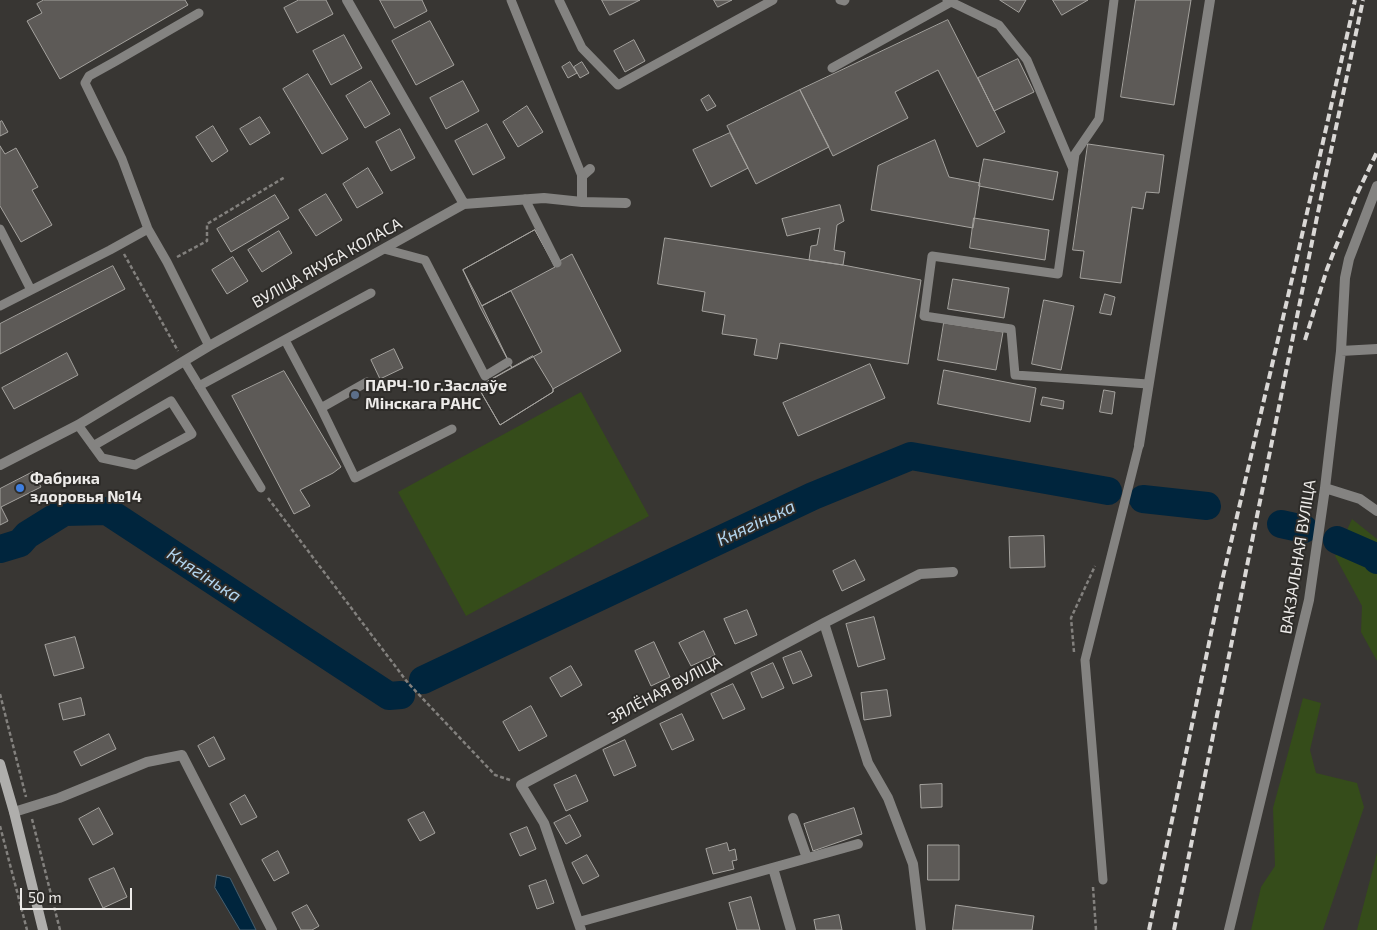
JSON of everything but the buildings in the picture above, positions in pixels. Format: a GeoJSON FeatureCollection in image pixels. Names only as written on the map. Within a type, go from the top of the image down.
{"type":"FeatureCollection","features":[{"type":"Feature","properties":{"kind":"main road"},"geometry":{"type":"LineString","coordinates":[[0,764],[44,930]]}},
{"type":"Feature","properties":{"kind":"street"},"geometry":{"type":"LineString","coordinates":[[347,0],[464,204],[544,198],[582,202],[626,203]]}},
{"type":"Feature","properties":{"kind":"street"},"geometry":{"type":"LineString","coordinates":[[1139,445],[1210,0]]}},
{"type":"Feature","properties":{"kind":"street"},"geometry":{"type":"LineString","coordinates":[[582,202],[582,176],[590,169]]}},
{"type":"Feature","properties":{"kind":"street","name":"ВАКЗАЛЬНАЯ ВУЛІЦА"},"geometry":{"type":"LineString","coordinates":[[1229,930],[1309,600],[1325,488],[1341,351],[1344,287],[1349,259],[1377,186]]}},
{"type":"Feature","properties":{"kind":"street","name":"ВУЛІЦА ЯКУБА КОЛАСА"},"geometry":{"type":"LineString","coordinates":[[0,465],[78,425],[209,346],[464,204]]}},
{"type":"Feature","properties":{"kind":"street"},"geometry":{"type":"LineString","coordinates":[[1341,351],[1377,349]]}},
{"type":"Feature","properties":{"kind":"street"},"geometry":{"type":"LineString","coordinates":[[1325,488],[1360,499],[1377,511]]}},
{"type":"Feature","properties":{"kind":"street","name":"ЗЯЛЁНАЯ ВУЛІЦА"},"geometry":{"type":"LineString","coordinates":[[521,785],[824,623],[920,574],[953,572]]}},
{"type":"Feature","properties":{"kind":"street"},"geometry":{"type":"LineString","coordinates":[[824,623],[868,763],[888,798],[913,864],[921,930]]}},
{"type":"Feature","properties":{"kind":"street"},"geometry":{"type":"LineString","coordinates":[[14,812],[59,798],[146,762],[182,755],[272,930]]}},
{"type":"Feature","properties":{"kind":"street"},"geometry":{"type":"LineString","coordinates":[[521,785],[544,824],[580,926],[858,844]]}},
{"type":"Feature","properties":{"kind":"street"},"geometry":{"type":"LineString","coordinates":[[793,818],[807,858]]}},
{"type":"Feature","properties":{"kind":"street"},"geometry":{"type":"LineString","coordinates":[[773,868],[791,930]]}},
{"type":"Feature","properties":{"kind":"lane"},"geometry":{"type":"LineString","coordinates":[[511,0],[582,176]]}},
{"type":"Feature","properties":{"kind":"lane"},"geometry":{"type":"LineString","coordinates":[[559,0],[582,48],[618,85],[773,0]]}},
{"type":"Feature","properties":{"kind":"lane"},"geometry":{"type":"LineString","coordinates":[[840,0],[845,0]]}},
{"type":"Feature","properties":{"kind":"lane"},"geometry":{"type":"LineString","coordinates":[[1114,0],[1098,119],[1075,154],[1058,274],[932,256],[924,316],[1011,329],[1015,375],[1148,384]]}},
{"type":"Feature","properties":{"kind":"lane"},"geometry":{"type":"LineString","coordinates":[[832,68],[949,1],[999,25],[1027,60],[1073,169]]}},
{"type":"Feature","properties":{"kind":"lane"},"geometry":{"type":"LineString","coordinates":[[199,12],[89,76],[85,83],[122,159],[148,229],[167,262],[209,346]]}},
{"type":"Feature","properties":{"kind":"lane"},"geometry":{"type":"LineString","coordinates":[[525,199],[557,263]]}},
{"type":"Feature","properties":{"kind":"lane"},"geometry":{"type":"LineString","coordinates":[[0,229],[31,290]]}},
{"type":"Feature","properties":{"kind":"lane"},"geometry":{"type":"LineString","coordinates":[[0,306],[148,229]]}},
{"type":"Feature","properties":{"kind":"lane"},"geometry":{"type":"LineString","coordinates":[[384,249],[425,260],[485,376],[508,362]]}},
{"type":"Feature","properties":{"kind":"lane"},"geometry":{"type":"LineString","coordinates":[[199,386],[371,293]]}},
{"type":"Feature","properties":{"kind":"lane"},"geometry":{"type":"LineString","coordinates":[[285,340],[355,478],[452,429]]}},
{"type":"Feature","properties":{"kind":"lane"},"geometry":{"type":"LineString","coordinates":[[184,361],[261,488]]}},
{"type":"Feature","properties":{"kind":"lane"},"geometry":{"type":"LineString","coordinates":[[321,408],[367,382]]}},
{"type":"Feature","properties":{"kind":"lane"},"geometry":{"type":"LineString","coordinates":[[78,425],[92,446],[102,458],[135,465],[192,434],[171,402],[92,446]]}},
{"type":"Feature","properties":{"kind":"lane"},"geometry":{"type":"LineString","coordinates":[[1103,880],[1084,660],[1139,445]]}},
{"type":"Feature","properties":{"kind":"path"},"geometry":{"type":"LineString","coordinates":[[167,262],[208,241],[208,224],[284,177]]}},
{"type":"Feature","properties":{"kind":"path"},"geometry":{"type":"LineString","coordinates":[[123,251],[184,361]]}},
{"type":"Feature","properties":{"kind":"path"},"geometry":{"type":"LineString","coordinates":[[261,488],[408,682],[495,774],[521,785]]}},
{"type":"Feature","properties":{"kind":"path"},"geometry":{"type":"LineString","coordinates":[[0,826],[26,930]]}},
{"type":"Feature","properties":{"kind":"green space"},"geometry":{"type":"Polygon","coordinates":[[[581,392],[649,516],[466,616],[398,492],[581,392]]]}},
{"type":"Feature","properties":{"kind":"green space"},"geometry":{"type":"Polygon","coordinates":[[[1352,519],[1377,539],[1377,661],[1361,632],[1362,606],[1335,556],[1352,519]]]}},
{"type":"Feature","properties":{"kind":"green space"},"geometry":{"type":"Polygon","coordinates":[[[1303,698],[1321,703],[1310,750],[1316,773],[1357,783],[1364,807],[1323,930],[1251,930],[1261,887],[1275,866],[1273,808],[1303,698]]]}},
{"type":"Feature","properties":{"kind":"green space"},"geometry":{"type":"Polygon","coordinates":[[[1377,853],[1377,930],[1357,930],[1377,853]]]}},
{"type":"Feature","properties":{"kind":"water"},"geometry":{"type":"Polygon","coordinates":[[[217,875],[230,878],[256,930],[240,930],[215,888],[217,875]]]}},
{"type":"Feature","properties":{"kind":"waterway","name":"Княгінька"},"geometry":{"type":"LineString","coordinates":[[423,680],[813,496],[911,456],[1108,491]]}},
{"type":"Feature","properties":{"kind":"waterway","name":"Княгінька"},"geometry":{"type":"LineString","coordinates":[[1143,499],[1207,506]]}},
{"type":"Feature","properties":{"kind":"waterway","name":"Княгінька"},"geometry":{"type":"LineString","coordinates":[[0,549],[20,543],[27,535],[64,512],[107,511],[389,696],[401,695]]}},
{"type":"Feature","properties":{"kind":"waterway","name":"Княгінька"},"geometry":{"type":"LineString","coordinates":[[1281,524],[1304,529]]}},
{"type":"Feature","properties":{"kind":"waterway","name":"Княгінька"},"geometry":{"type":"LineString","coordinates":[[1337,540],[1376,557],[1377,560]]}},
{"type":"Feature","properties":{"kind":"railway"},"geometry":{"type":"LineString","coordinates":[[1149,930],[1222,581],[1355,0]]}},
{"type":"Feature","properties":{"kind":"railway"},"geometry":{"type":"LineString","coordinates":[[1174,930],[1317,217],[1363,0]]}},
{"type":"Feature","properties":{"kind":"railway"},"geometry":{"type":"LineString","coordinates":[[1305,340],[1327,269],[1356,196],[1377,152]]}},
{"type":"Feature","properties":{"kind":"place","name":"ПАРЧ-10 г.Заслаўе Мінскага РАНС"},"geometry":{"type":"Point","coordinates":[355,395]}},
{"type":"Feature","properties":{"kind":"place","name":"Фабрика здоровья №14"},"geometry":{"type":"Point","coordinates":[20,488]}}]}
